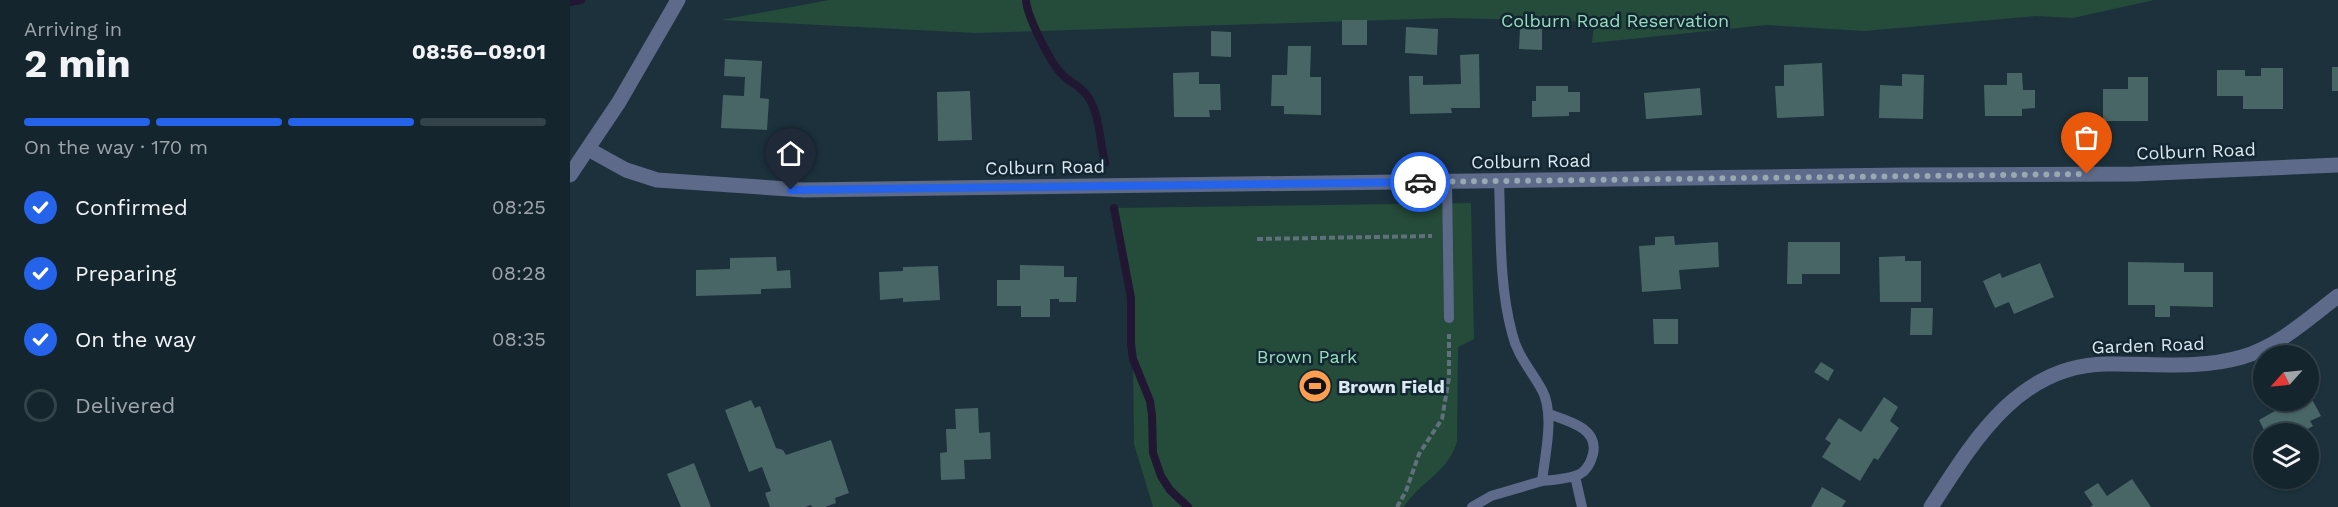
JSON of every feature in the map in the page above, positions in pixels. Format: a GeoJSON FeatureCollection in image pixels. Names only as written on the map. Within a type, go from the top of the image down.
{"type":"FeatureCollection","features":[{"type":"Feature","properties":{"kind":"street"},"geometry":{"type":"LineString","coordinates":[[570,175],[678,0]]}},
{"type":"Feature","properties":{"kind":"street","name":"Colburn Road"},"geometry":{"type":"LineString","coordinates":[[588,149],[626,170],[646,177],[680,183],[777,190],[2134,174],[2338,165]]}},
{"type":"Feature","properties":{"kind":"street","name":"Garden Road"},"geometry":{"type":"LineString","coordinates":[[1931,507],[1987,424],[2024,393],[2049,377],[2063,371],[2091,365],[2197,364],[2242,357],[2282,338],[2338,297]]}},
{"type":"Feature","properties":{"kind":"lane"},"geometry":{"type":"LineString","coordinates":[[1499,181],[1503,272],[1511,332],[1519,355],[1542,390],[1549,414],[1542,482]]}},
{"type":"Feature","properties":{"kind":"lane"},"geometry":{"type":"LineString","coordinates":[[1447,182],[1449,318]]}},
{"type":"Feature","properties":{"kind":"lane"},"geometry":{"type":"LineString","coordinates":[[1472,507],[1497,494],[1575,476],[1586,469],[1594,449],[1591,436],[1574,423],[1549,414]]}},
{"type":"Feature","properties":{"kind":"lane"},"geometry":{"type":"LineString","coordinates":[[1575,476],[1582,507]]}},
{"type":"Feature","properties":{"kind":"path"},"geometry":{"type":"LineString","coordinates":[[1257,239],[1448,236]]}},
{"type":"Feature","properties":{"kind":"path"},"geometry":{"type":"LineString","coordinates":[[1397,507],[1406,491],[1419,454],[1442,419],[1449,378],[1449,318]]}},
{"type":"Feature","properties":{"kind":"green space","name":"Colburn Road Reservation"},"geometry":{"type":"Polygon","coordinates":[[[829,0],[2154,0],[2073,18],[2036,16],[1864,31],[1766,25],[1592,43],[1594,22],[1449,18],[975,33],[721,20],[829,0]]]}},
{"type":"Feature","properties":{"kind":"green space","name":"Brown Park"},"geometry":{"type":"Polygon","coordinates":[[[1471,203],[1474,339],[1458,347],[1457,442],[1447,462],[1410,498],[1404,507],[1153,507],[1134,444],[1131,298],[1114,208],[1471,203]]]}},
{"type":"Feature","properties":{"kind":"building"},"geometry":{"type":"Polygon","coordinates":[[[1342,20],[1367,20],[1367,45],[1342,45],[1342,20]]]}},
{"type":"Feature","properties":{"kind":"building"},"geometry":{"type":"Polygon","coordinates":[[[1406,27],[1438,29],[1437,55],[1405,53],[1406,27]]]}},
{"type":"Feature","properties":{"kind":"building"},"geometry":{"type":"Polygon","coordinates":[[[1520,28],[1542,29],[1542,50],[1519,49],[1520,28]]]}},
{"type":"Feature","properties":{"kind":"building"},"geometry":{"type":"Polygon","coordinates":[[[1211,31],[1231,32],[1231,57],[1211,56],[1211,31]]]}},
{"type":"Feature","properties":{"kind":"building"},"geometry":{"type":"Polygon","coordinates":[[[1288,46],[1311,46],[1310,77],[1321,77],[1321,115],[1284,114],[1284,106],[1271,106],[1272,75],[1287,75],[1288,46]]]}},
{"type":"Feature","properties":{"kind":"building"},"geometry":{"type":"Polygon","coordinates":[[[1479,54],[1480,108],[1451,108],[1452,113],[1410,114],[1409,76],[1423,76],[1423,85],[1461,84],[1460,55],[1479,54]]]}},
{"type":"Feature","properties":{"kind":"building"},"geometry":{"type":"Polygon","coordinates":[[[725,59],[762,61],[760,98],[769,99],[767,130],[721,128],[723,95],[744,96],[745,77],[724,76],[725,59]]]}},
{"type":"Feature","properties":{"kind":"building"},"geometry":{"type":"Polygon","coordinates":[[[1822,63],[1824,116],[1777,118],[1775,86],[1784,86],[1784,65],[1822,63]]]}},
{"type":"Feature","properties":{"kind":"building"},"geometry":{"type":"Polygon","coordinates":[[[2332,67],[2338,67],[2338,91],[2332,91],[2332,67]]]}},
{"type":"Feature","properties":{"kind":"building"},"geometry":{"type":"Polygon","coordinates":[[[2261,68],[2283,68],[2283,109],[2243,109],[2243,96],[2217,96],[2217,70],[2245,70],[2245,76],[2261,76],[2261,68]]]}},
{"type":"Feature","properties":{"kind":"building"},"geometry":{"type":"Polygon","coordinates":[[[1199,72],[1199,84],[1220,84],[1221,110],[1209,110],[1210,117],[1174,117],[1173,73],[1199,72]]]}},
{"type":"Feature","properties":{"kind":"building"},"geometry":{"type":"Polygon","coordinates":[[[2007,73],[2022,73],[2023,90],[2035,90],[2035,108],[2022,109],[2022,116],[1985,116],[1984,85],[2007,85],[2007,73]]]}},
{"type":"Feature","properties":{"kind":"building"},"geometry":{"type":"Polygon","coordinates":[[[1902,74],[1924,75],[1923,119],[1879,118],[1880,85],[1902,86],[1902,74]]]}},
{"type":"Feature","properties":{"kind":"building"},"geometry":{"type":"Polygon","coordinates":[[[2128,77],[2148,77],[2148,121],[2103,121],[2103,89],[2128,89],[2128,77]]]}},
{"type":"Feature","properties":{"kind":"building"},"geometry":{"type":"Polygon","coordinates":[[[1536,86],[1568,86],[1568,92],[1580,92],[1580,112],[1569,112],[1569,116],[1532,117],[1532,101],[1536,101],[1536,86]]]}},
{"type":"Feature","properties":{"kind":"building"},"geometry":{"type":"Polygon","coordinates":[[[1700,88],[1702,115],[1646,119],[1644,93],[1700,88]]]}},
{"type":"Feature","properties":{"kind":"building"},"geometry":{"type":"Polygon","coordinates":[[[970,91],[972,140],[938,141],[937,92],[970,91]]]}},
{"type":"Feature","properties":{"kind":"building"},"geometry":{"type":"Polygon","coordinates":[[[1674,236],[1675,245],[1718,242],[1719,267],[1679,270],[1681,289],[1642,292],[1639,246],[1655,245],[1655,237],[1674,236]]]}},
{"type":"Feature","properties":{"kind":"building"},"geometry":{"type":"Polygon","coordinates":[[[1788,242],[1840,242],[1840,274],[1802,274],[1802,284],[1787,284],[1788,242]]]}},
{"type":"Feature","properties":{"kind":"building"},"geometry":{"type":"Polygon","coordinates":[[[1905,256],[1905,261],[1921,261],[1921,302],[1880,302],[1879,257],[1905,256]]]}},
{"type":"Feature","properties":{"kind":"building"},"geometry":{"type":"Polygon","coordinates":[[[776,257],[777,271],[790,270],[791,288],[761,289],[761,294],[696,296],[696,270],[730,269],[730,258],[776,257]]]}},
{"type":"Feature","properties":{"kind":"building"},"geometry":{"type":"Polygon","coordinates":[[[2128,262],[2184,263],[2184,272],[2213,272],[2213,307],[2170,306],[2170,317],[2155,317],[2155,305],[2128,305],[2128,262]]]}},
{"type":"Feature","properties":{"kind":"building"},"geometry":{"type":"Polygon","coordinates":[[[2040,263],[2054,297],[2014,314],[2009,302],[1995,308],[1983,281],[2000,273],[2002,278],[2040,263]]]}},
{"type":"Feature","properties":{"kind":"building"},"geometry":{"type":"Polygon","coordinates":[[[1020,265],[1064,266],[1064,277],[1077,277],[1076,302],[1059,302],[1059,299],[1050,299],[1050,317],[1021,317],[1021,306],[997,306],[997,280],[1020,280],[1020,265]]]}},
{"type":"Feature","properties":{"kind":"building"},"geometry":{"type":"Polygon","coordinates":[[[938,266],[940,300],[903,302],[903,298],[880,300],[879,272],[903,271],[903,267],[938,266]]]}},
{"type":"Feature","properties":{"kind":"building"},"geometry":{"type":"Polygon","coordinates":[[[1911,308],[1933,308],[1932,335],[1910,335],[1911,308]]]}},
{"type":"Feature","properties":{"kind":"building"},"geometry":{"type":"Polygon","coordinates":[[[1653,319],[1678,319],[1678,344],[1654,344],[1653,319]]]}},
{"type":"Feature","properties":{"kind":"building"},"geometry":{"type":"Polygon","coordinates":[[[1821,362],[1834,370],[1828,381],[1814,372],[1821,362]]]}},
{"type":"Feature","properties":{"kind":"building"},"geometry":{"type":"Polygon","coordinates":[[[1884,397],[1898,407],[1890,421],[1899,428],[1878,460],[1874,458],[1860,481],[1822,457],[1831,443],[1825,439],[1839,418],[1861,432],[1884,397]]]}},
{"type":"Feature","properties":{"kind":"building"},"geometry":{"type":"Polygon","coordinates":[[[751,400],[755,408],[760,406],[776,448],[783,450],[786,455],[831,440],[849,493],[835,498],[836,503],[825,507],[812,507],[811,505],[770,507],[765,493],[771,491],[762,467],[749,472],[725,410],[751,400]]]}},
{"type":"Feature","properties":{"kind":"building"},"geometry":{"type":"Polygon","coordinates":[[[978,408],[979,433],[990,432],[991,459],[964,460],[965,479],[941,480],[940,453],[947,452],[946,429],[956,429],[955,409],[978,408]]]}},
{"type":"Feature","properties":{"kind":"building"},"geometry":{"type":"Polygon","coordinates":[[[2275,411],[2318,411],[2321,416],[2310,421],[2311,423],[2260,423],[2259,420],[2275,411]]]}},
{"type":"Feature","properties":{"kind":"building"},"geometry":{"type":"Polygon","coordinates":[[[694,463],[711,507],[681,507],[667,474],[694,463]]]}},
{"type":"Feature","properties":{"kind":"building"},"geometry":{"type":"Polygon","coordinates":[[[2132,479],[2151,507],[2090,507],[2093,505],[2084,492],[2098,483],[2107,496],[2132,479]]]}},
{"type":"Feature","properties":{"kind":"building"},"geometry":{"type":"Polygon","coordinates":[[[1822,487],[1846,501],[1842,507],[1811,507],[1822,487]]]}},
{"type":"Feature","properties":{"kind":"waterway"},"geometry":{"type":"LineString","coordinates":[[570,2],[581,0]]}},
{"type":"Feature","properties":{"kind":"waterway"},"geometry":{"type":"LineString","coordinates":[[1026,0],[1035,29],[1054,64],[1090,100],[1098,123],[1105,163]]}},
{"type":"Feature","properties":{"kind":"waterway"},"geometry":{"type":"LineString","coordinates":[[1114,208],[1131,298],[1133,359],[1150,401],[1153,453],[1161,476],[1170,490],[1188,507]]}},
{"type":"Feature","properties":{"kind":"way so far"},"geometry":{"type":"LineString","coordinates":[[1420,182],[2087,174]]}},
{"type":"Feature","properties":{"kind":"place","name":"Brown Field"},"geometry":{"type":"Point","coordinates":[1315,386]}},
{"type":"Feature","properties":{"kind":"route"},"geometry":{"type":"LineString","coordinates":[[791,190],[1420,182]]}}]}
